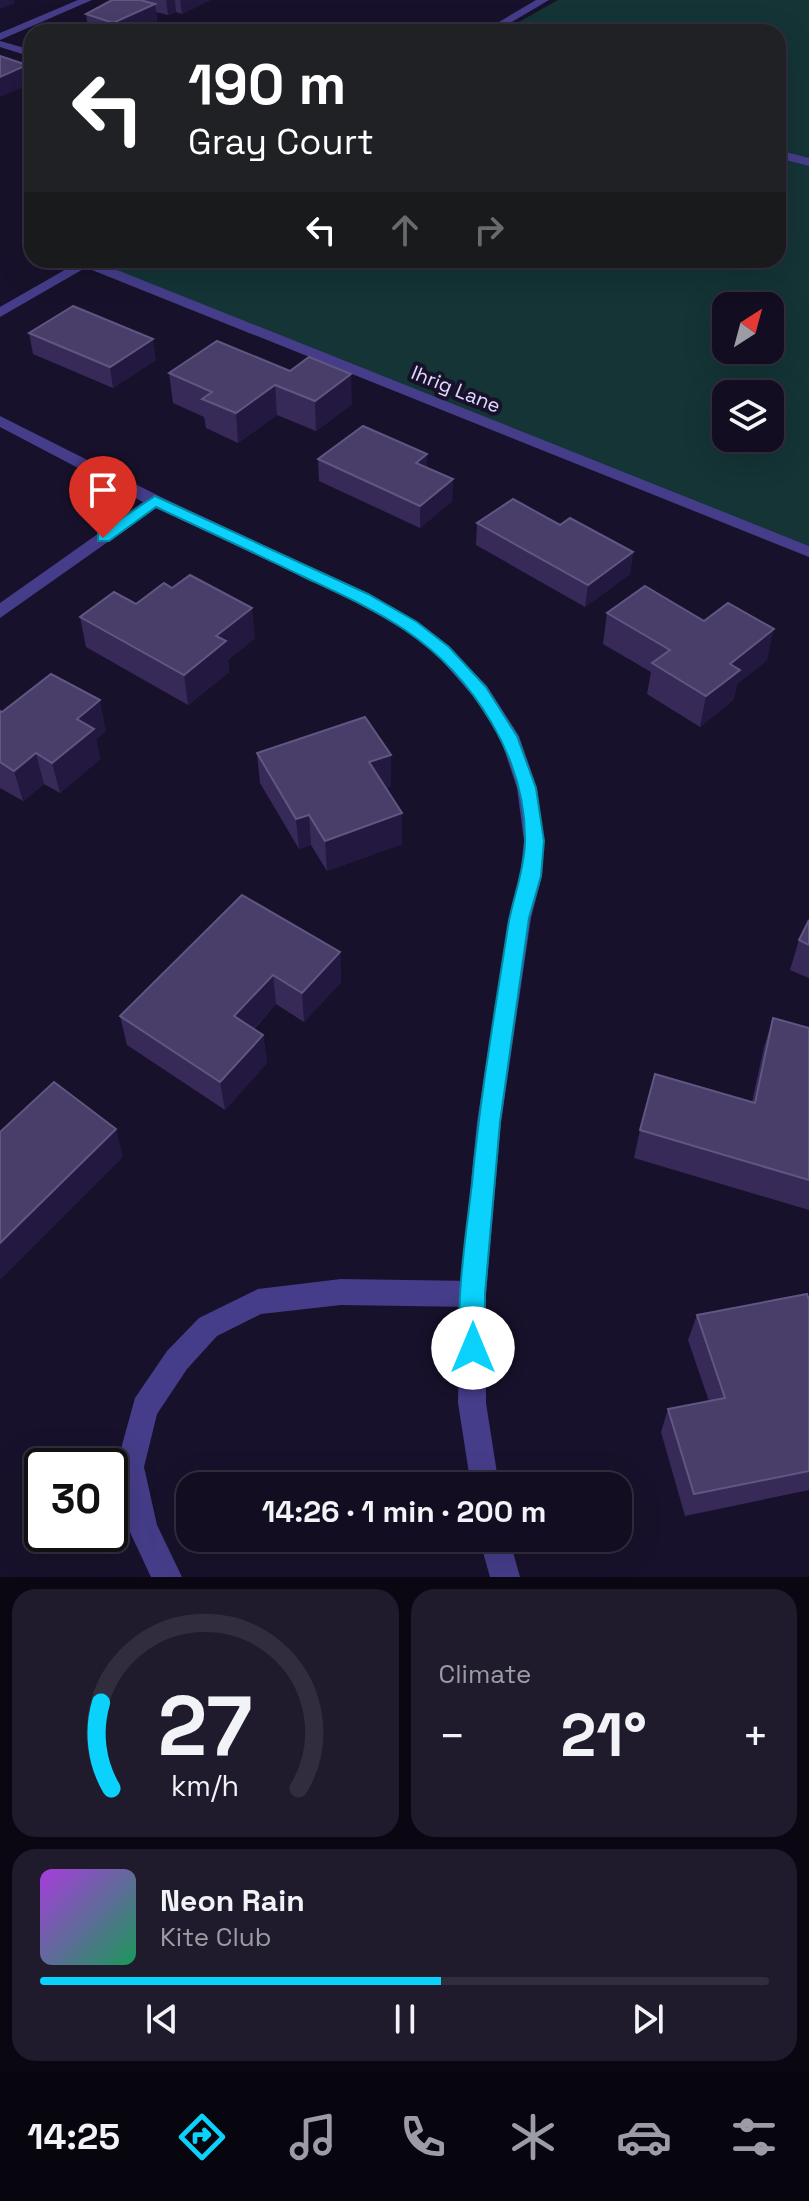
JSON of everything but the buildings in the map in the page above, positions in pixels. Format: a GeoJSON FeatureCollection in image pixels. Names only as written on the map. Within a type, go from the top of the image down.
{"type":"FeatureCollection","features":[{"type":"Feature","properties":{"kind":"street"},"geometry":{"type":"LineString","coordinates":[[31,24],[87,0]]}},
{"type":"Feature","properties":{"kind":"street"},"geometry":{"type":"LineString","coordinates":[[501,24],[544,0]]}},
{"type":"Feature","properties":{"kind":"street"},"geometry":{"type":"LineString","coordinates":[[0,37],[24,27]]}},
{"type":"Feature","properties":{"kind":"street"},"geometry":{"type":"LineString","coordinates":[[0,44],[24,52]]}},
{"type":"Feature","properties":{"kind":"street"},"geometry":{"type":"LineString","coordinates":[[786,156],[809,162]]}},
{"type":"Feature","properties":{"kind":"street"},"geometry":{"type":"LineString","coordinates":[[0,313],[78,268]]}},
{"type":"Feature","properties":{"kind":"street","name":"Ihrig Lane"},"geometry":{"type":"LineString","coordinates":[[107,268],[809,552]]}},
{"type":"Feature","properties":{"kind":"street"},"geometry":{"type":"LineString","coordinates":[[0,421],[155,501],[362,598],[411,626],[443,651],[480,691],[509,736],[527,788],[534,841],[531,876],[520,918],[489,1122],[473,1294],[472,1403],[483,1472]]}},
{"type":"Feature","properties":{"kind":"street"},"geometry":{"type":"LineString","coordinates":[[0,612],[155,501]]}},
{"type":"Feature","properties":{"kind":"street"},"geometry":{"type":"LineString","coordinates":[[167,1577],[143,1528],[130,1467],[145,1408],[177,1360],[208,1327],[258,1302],[286,1298],[341,1292],[473,1294]]}},
{"type":"Feature","properties":{"kind":"street"},"geometry":{"type":"LineString","coordinates":[[498,1552],[505,1577]]}},
{"type":"Feature","properties":{"kind":"green space"},"geometry":{"type":"Polygon","coordinates":[[[558,0],[809,0],[809,546],[96,269],[786,268],[786,24],[515,24],[558,0]]]}},
{"type":"Feature","properties":{"kind":"route"},"geometry":{"type":"LineString","coordinates":[[103,538],[155,501],[362,598],[411,626],[443,651],[480,691],[509,736],[527,788],[534,841],[531,876],[520,918],[489,1122],[473,1294],[473,1348]]}}]}
